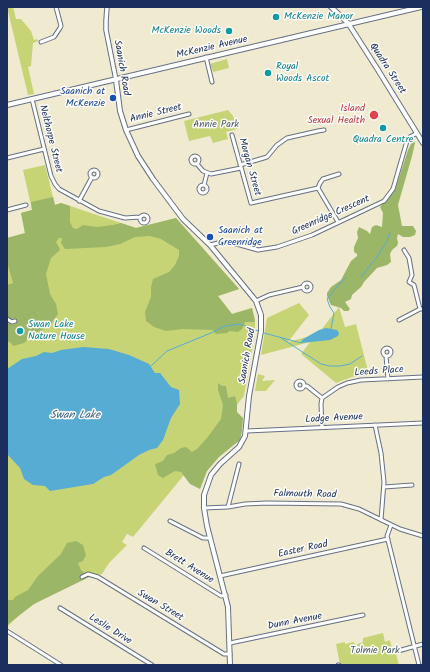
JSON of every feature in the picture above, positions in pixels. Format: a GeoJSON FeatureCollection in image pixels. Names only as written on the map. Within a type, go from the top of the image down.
{"type":"FeatureCollection","features":[{"type":"Feature","properties":{"kind":"main road","name":"Quadra Street"},"geometry":{"type":"LineString","coordinates":[[331,7],[348,23],[377,67],[423,143]]}},
{"type":"Feature","properties":{"kind":"main road","name":"McKenzie Avenue"},"geometry":{"type":"LineString","coordinates":[[7,105],[348,23],[421,7]]}},
{"type":"Feature","properties":{"kind":"main road","name":"Saanich Road"},"geometry":{"type":"LineString","coordinates":[[116,80],[120,111],[126,130],[138,156],[183,219],[210,245],[256,301],[261,315],[261,327],[249,396],[244,440],[211,475],[204,495],[204,508],[210,538],[228,607],[230,665]]}},
{"type":"Feature","properties":{"kind":"street"},"geometry":{"type":"LineString","coordinates":[[41,42],[54,37],[58,32],[60,26],[56,7]]}},
{"type":"Feature","properties":{"kind":"street","name":"Saanich Road"},"geometry":{"type":"LineString","coordinates":[[107,7],[106,30],[116,80]]}},
{"type":"Feature","properties":{"kind":"street"},"geometry":{"type":"LineString","coordinates":[[206,58],[212,82]]}},
{"type":"Feature","properties":{"kind":"street","name":"Nelthorpe Street"},"geometry":{"type":"LineString","coordinates":[[32,99],[51,176],[59,189],[99,211],[119,217],[140,218]]}},
{"type":"Feature","properties":{"kind":"street","name":"Annie Street"},"geometry":{"type":"LineString","coordinates":[[126,130],[189,114]]}},
{"type":"Feature","properties":{"kind":"street"},"geometry":{"type":"LineString","coordinates":[[197,164],[203,171],[216,174],[267,157],[277,145],[287,138],[318,130],[324,130]]}},
{"type":"Feature","properties":{"kind":"street","name":"Greenridge Crescent"},"geometry":{"type":"LineString","coordinates":[[210,245],[229,242],[252,249],[277,247],[312,235],[384,200],[393,189],[407,141],[410,137],[417,133]]}},
{"type":"Feature","properties":{"kind":"street","name":"Morgan Street"},"geometry":{"type":"LineString","coordinates":[[232,135],[240,167],[252,203],[318,188]]}},
{"type":"Feature","properties":{"kind":"street"},"geometry":{"type":"LineString","coordinates":[[7,158],[44,149]]}},
{"type":"Feature","properties":{"kind":"street"},"geometry":{"type":"LineString","coordinates":[[204,185],[207,173]]}},
{"type":"Feature","properties":{"kind":"street"},"geometry":{"type":"LineString","coordinates":[[338,222],[318,188],[323,179],[339,174]]}},
{"type":"Feature","properties":{"kind":"street"},"geometry":{"type":"LineString","coordinates":[[79,201],[92,178]]}},
{"type":"Feature","properties":{"kind":"street"},"geometry":{"type":"LineString","coordinates":[[7,210],[26,205]]}},
{"type":"Feature","properties":{"kind":"street"},"geometry":{"type":"LineString","coordinates":[[399,320],[421,309],[414,285],[409,282],[412,275],[409,258],[404,250]]}},
{"type":"Feature","properties":{"kind":"street"},"geometry":{"type":"LineString","coordinates":[[256,301],[269,295],[303,287]]}},
{"type":"Feature","properties":{"kind":"street"},"geometry":{"type":"LineString","coordinates":[[7,319],[12,322],[15,321]]}},
{"type":"Feature","properties":{"kind":"street"},"geometry":{"type":"LineString","coordinates":[[386,356],[388,379]]}},
{"type":"Feature","properties":{"kind":"street","name":"Leeds Place"},"geometry":{"type":"LineString","coordinates":[[322,398],[338,387],[347,383],[362,380],[423,377]]}},
{"type":"Feature","properties":{"kind":"street"},"geometry":{"type":"LineString","coordinates":[[304,386],[307,386],[322,398],[322,427]]}},
{"type":"Feature","properties":{"kind":"street","name":"Lodge Avenue"},"geometry":{"type":"LineString","coordinates":[[246,431],[423,423]]}},
{"type":"Feature","properties":{"kind":"street"},"geometry":{"type":"LineString","coordinates":[[375,424],[381,453],[384,487],[381,520]]}},
{"type":"Feature","properties":{"kind":"street"},"geometry":{"type":"LineString","coordinates":[[228,507],[239,464]]}},
{"type":"Feature","properties":{"kind":"street"},"geometry":{"type":"LineString","coordinates":[[384,487],[412,485]]}},
{"type":"Feature","properties":{"kind":"street","name":"Falmouth Road"},"geometry":{"type":"LineString","coordinates":[[204,508],[267,503],[334,503],[359,509],[391,526],[423,536]]}},
{"type":"Feature","properties":{"kind":"street"},"geometry":{"type":"LineString","coordinates":[[170,521],[203,538],[210,538]]}},
{"type":"Feature","properties":{"kind":"street"},"geometry":{"type":"LineString","coordinates":[[391,526],[388,539],[419,665]]}},
{"type":"Feature","properties":{"kind":"street","name":"Easter Road"},"geometry":{"type":"LineString","coordinates":[[220,576],[388,539]]}},
{"type":"Feature","properties":{"kind":"street","name":"Brett Avenue"},"geometry":{"type":"LineString","coordinates":[[144,548],[220,596],[226,595]]}},
{"type":"Feature","properties":{"kind":"street","name":"Swan Street"},"geometry":{"type":"LineString","coordinates":[[82,577],[88,574],[98,577],[224,654],[230,654]]}},
{"type":"Feature","properties":{"kind":"street","name":"Leslie Drive"},"geometry":{"type":"LineString","coordinates":[[60,608],[152,665]]}},
{"type":"Feature","properties":{"kind":"street","name":"Dunn Avenue"},"geometry":{"type":"LineString","coordinates":[[230,643],[363,615]]}},
{"type":"Feature","properties":{"kind":"street"},"geometry":{"type":"LineString","coordinates":[[7,631],[61,665]]}},
{"type":"Feature","properties":{"kind":"street"},"geometry":{"type":"LineString","coordinates":[[398,651],[423,644]]}},
{"type":"Feature","properties":{"kind":"green space"},"geometry":{"type":"Polygon","coordinates":[[[7,7],[13,7],[16,19],[21,19],[31,31],[34,40],[37,39],[38,41],[33,43],[31,66],[28,67],[34,94],[28,95],[7,7]]]}},
{"type":"Feature","properties":{"kind":"green space"},"geometry":{"type":"Polygon","coordinates":[[[227,59],[229,68],[213,72],[210,64],[227,59]]]}},
{"type":"Feature","properties":{"kind":"green space","name":"Annie Park"},"geometry":{"type":"Polygon","coordinates":[[[228,110],[233,116],[237,129],[226,132],[228,139],[213,143],[210,136],[189,141],[184,121],[228,110]]]}},
{"type":"Feature","properties":{"kind":"green space"},"geometry":{"type":"Polygon","coordinates":[[[413,140],[415,143],[412,156],[398,205],[402,226],[413,226],[416,231],[415,235],[403,237],[398,234],[397,246],[390,254],[391,262],[377,268],[352,295],[351,299],[345,302],[350,309],[348,311],[344,311],[341,308],[331,305],[327,293],[331,287],[341,280],[351,261],[357,256],[354,252],[354,247],[358,238],[357,232],[359,227],[370,234],[372,227],[376,225],[382,227],[383,213],[380,207],[395,190],[408,150],[413,140]]]}},
{"type":"Feature","properties":{"kind":"green space"},"geometry":{"type":"Polygon","coordinates":[[[45,165],[55,205],[61,203],[136,228],[176,218],[239,289],[218,296],[232,314],[252,308],[255,319],[255,333],[244,396],[181,472],[184,475],[133,537],[127,534],[122,542],[127,545],[109,563],[102,574],[89,577],[39,601],[22,612],[8,626],[7,238],[25,233],[21,213],[32,210],[23,170],[45,165]]]}},
{"type":"Feature","properties":{"kind":"green space"},"geometry":{"type":"Polygon","coordinates":[[[53,197],[55,205],[61,203],[70,206],[70,222],[73,228],[77,229],[83,225],[97,227],[121,223],[136,228],[176,218],[239,289],[218,296],[232,314],[252,308],[255,322],[245,322],[242,329],[238,332],[230,331],[227,333],[216,334],[213,330],[183,329],[166,331],[154,327],[146,321],[145,312],[151,297],[153,279],[169,272],[175,265],[179,256],[179,250],[161,239],[150,236],[135,237],[120,244],[106,247],[65,249],[61,243],[62,238],[59,238],[56,242],[60,249],[51,258],[46,274],[50,294],[56,304],[58,314],[48,327],[33,334],[24,343],[13,346],[7,341],[7,285],[13,283],[7,262],[7,238],[25,233],[21,213],[32,210],[31,202],[53,197]]]}},
{"type":"Feature","properties":{"kind":"green space"},"geometry":{"type":"Polygon","coordinates":[[[299,303],[309,315],[288,342],[318,334],[339,307],[345,327],[356,324],[369,375],[352,377],[336,383],[301,354],[310,342],[261,355],[267,318],[299,303]]]}},
{"type":"Feature","properties":{"kind":"green space"},"geometry":{"type":"Polygon","coordinates":[[[258,374],[265,376],[262,381],[275,380],[266,391],[255,391],[258,374]]]}},
{"type":"Feature","properties":{"kind":"green space"},"geometry":{"type":"Polygon","coordinates":[[[218,383],[222,386],[226,386],[228,398],[235,396],[237,412],[243,418],[240,440],[219,457],[207,471],[200,489],[190,484],[181,472],[175,471],[163,478],[158,475],[155,464],[163,461],[167,455],[174,453],[181,448],[186,447],[192,452],[197,449],[221,419],[223,405],[218,390],[218,383]]]}},
{"type":"Feature","properties":{"kind":"green space"},"geometry":{"type":"Polygon","coordinates":[[[76,541],[83,545],[86,555],[83,561],[78,563],[81,570],[89,577],[34,604],[7,625],[7,600],[13,600],[15,597],[28,590],[38,576],[61,554],[67,543],[76,541]]]}},
{"type":"Feature","properties":{"kind":"green space","name":"Tolmie Park"},"geometry":{"type":"Polygon","coordinates":[[[383,633],[385,642],[390,640],[399,665],[340,665],[336,644],[354,642],[355,645],[363,642],[363,638],[383,633]]]}},
{"type":"Feature","properties":{"kind":"water"},"geometry":{"type":"Polygon","coordinates":[[[326,328],[337,330],[339,333],[338,336],[330,340],[301,343],[305,338],[319,330],[326,328]]]}},
{"type":"Feature","properties":{"kind":"water","name":"Swan Lake"},"geometry":{"type":"Polygon","coordinates":[[[83,347],[109,349],[129,355],[149,364],[155,373],[160,373],[171,387],[179,390],[180,404],[171,418],[163,440],[157,448],[139,455],[111,475],[104,477],[93,484],[50,491],[45,486],[33,485],[24,479],[20,468],[7,454],[7,369],[22,359],[36,356],[44,352],[52,353],[61,350],[83,347]]]}},
{"type":"Feature","properties":{"kind":"waterway"},"geometry":{"type":"LineString","coordinates":[[361,277],[377,257],[387,241],[390,232]]}},
{"type":"Feature","properties":{"kind":"waterway"},"geometry":{"type":"LineString","coordinates":[[331,329],[334,313],[327,299],[346,277]]}},
{"type":"Feature","properties":{"kind":"waterway"},"geometry":{"type":"LineString","coordinates":[[151,366],[167,351],[225,326],[240,324],[258,331]]}},
{"type":"Feature","properties":{"kind":"waterway"},"geometry":{"type":"LineString","coordinates":[[264,333],[301,343]]}},
{"type":"Feature","properties":{"kind":"waterway"},"geometry":{"type":"LineString","coordinates":[[281,338],[321,364],[340,366],[350,364],[362,356]]}},
{"type":"Feature","properties":{"kind":"place","name":"McKenzie Manor"},"geometry":{"type":"Point","coordinates":[276,17]}},
{"type":"Feature","properties":{"kind":"place","name":"McKenzie Woods"},"geometry":{"type":"Point","coordinates":[229,31]}},
{"type":"Feature","properties":{"kind":"place","name":"Royal Woods Ascot"},"geometry":{"type":"Point","coordinates":[268,73]}},
{"type":"Feature","properties":{"kind":"place","name":"Saanich at McKenzie"},"geometry":{"type":"Point","coordinates":[113,98]}},
{"type":"Feature","properties":{"kind":"place","name":"Island Sexual Health"},"geometry":{"type":"Point","coordinates":[374,115]}},
{"type":"Feature","properties":{"kind":"place","name":"Quadra Centre"},"geometry":{"type":"Point","coordinates":[383,128]}},
{"type":"Feature","properties":{"kind":"place","name":"Saanich at Greenridge"},"geometry":{"type":"Point","coordinates":[210,237]}},
{"type":"Feature","properties":{"kind":"place","name":"Swan Lake Nature House"},"geometry":{"type":"Point","coordinates":[20,331]}}]}
